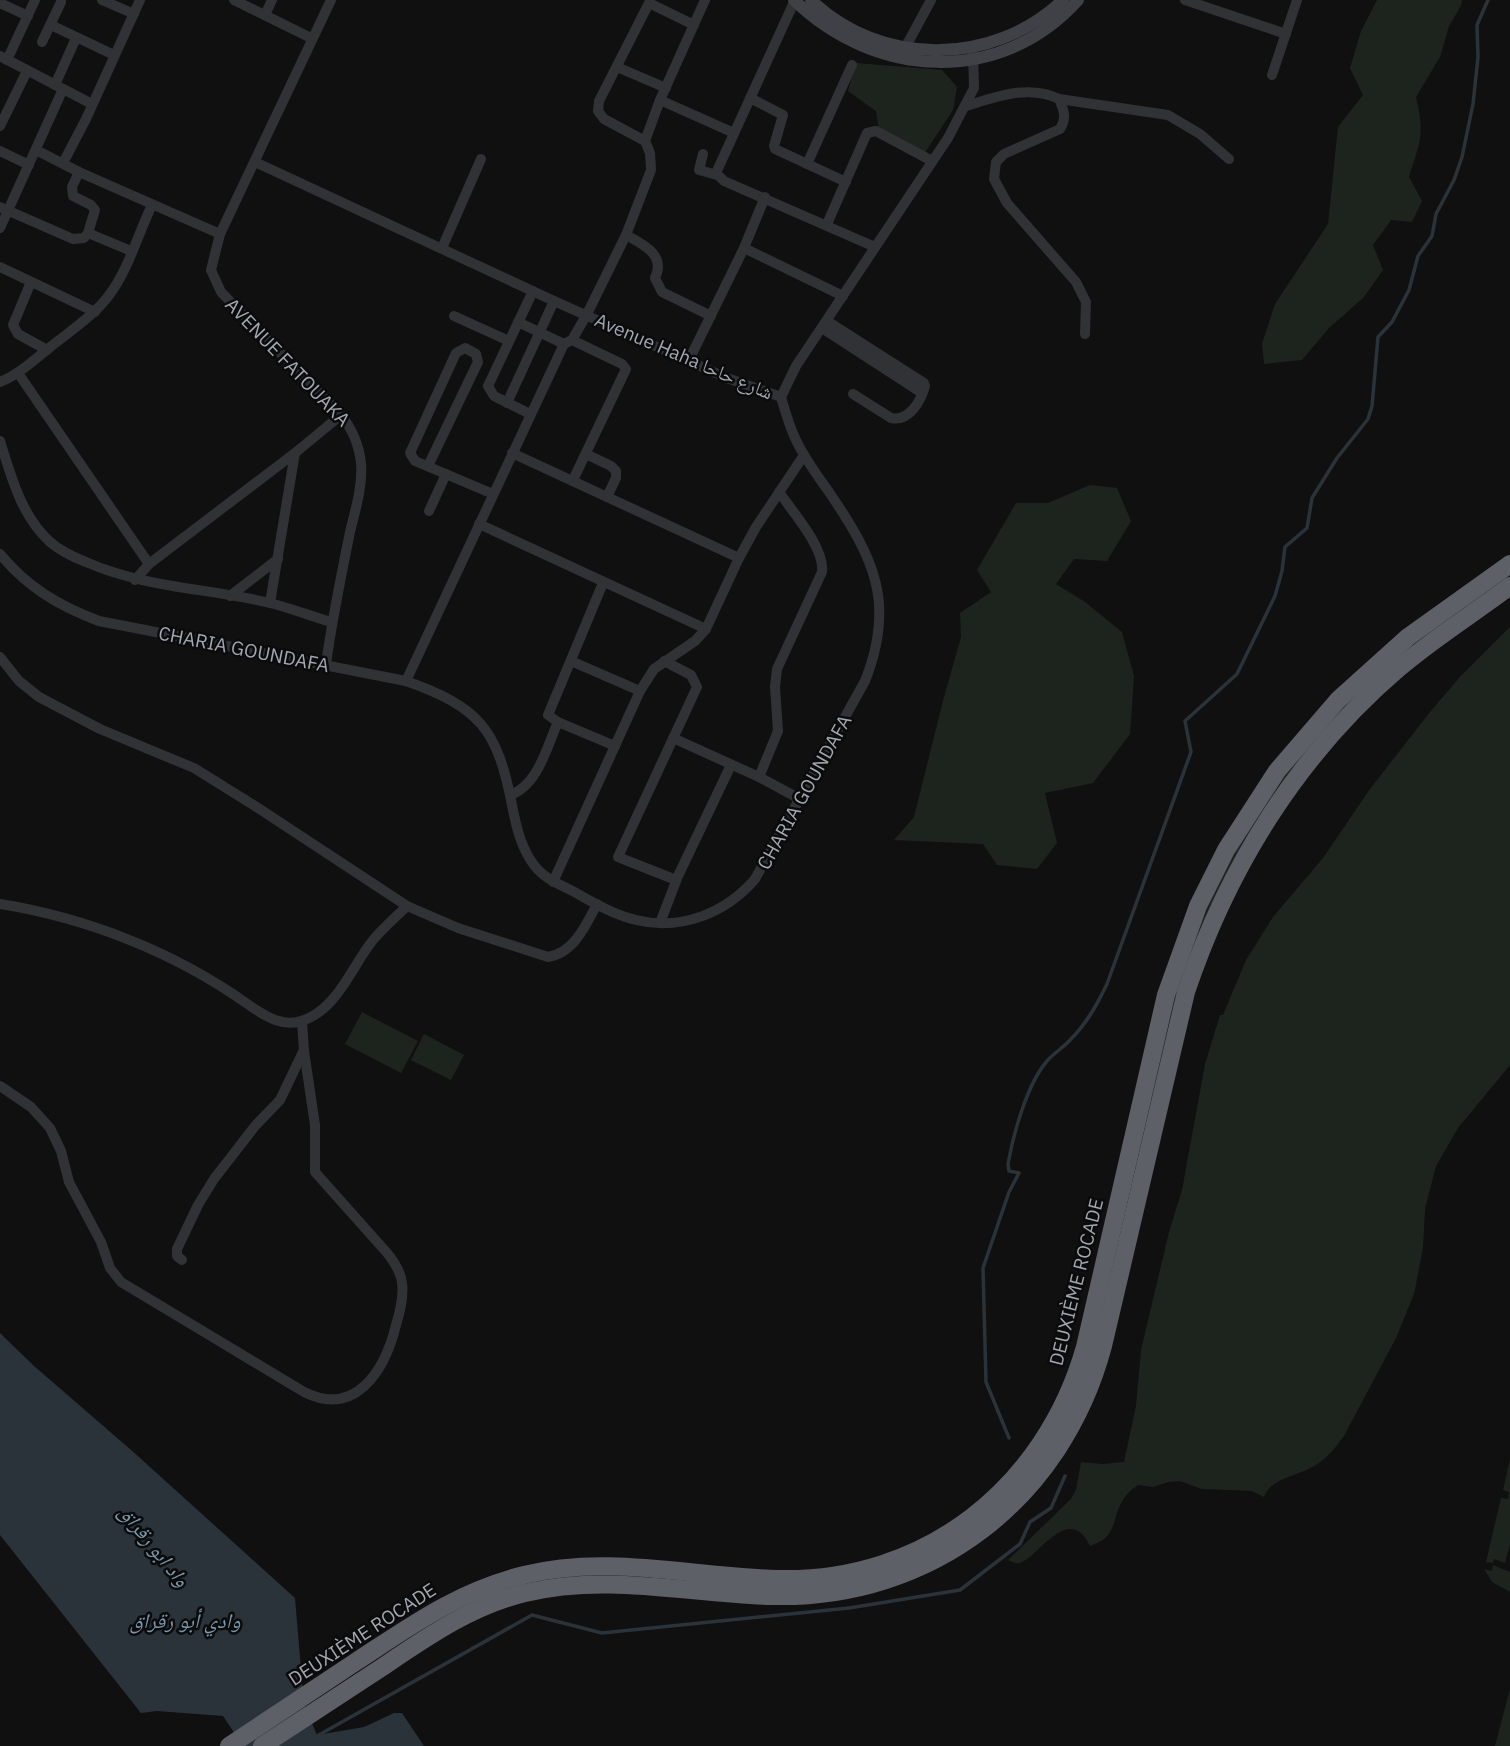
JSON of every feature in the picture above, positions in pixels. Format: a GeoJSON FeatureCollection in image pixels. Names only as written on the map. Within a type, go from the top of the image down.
{"type":"FeatureCollection","features":[{"type":"Feature","properties":{"kind":"highway","name":"DEUXIÈME ROCADE"},"geometry":{"type":"LineString","coordinates":[[229,1746],[432,1612],[467,1594],[503,1581],[554,1569],[580,1567],[632,1567],[774,1579],[850,1573],[887,1563],[939,1539],[1000,1494],[1043,1443],[1073,1383],[1085,1347],[1166,995],[1198,906],[1226,850],[1277,771],[1338,700],[1408,637],[1510,564]]}},
{"type":"Feature","properties":{"kind":"highway","name":"DEUXIÈME ROCADE"},"geometry":{"type":"LineString","coordinates":[[262,1746],[443,1626],[502,1600],[566,1586],[609,1584],[790,1596],[854,1589],[896,1577],[935,1560],[972,1538],[1006,1511],[1055,1454],[1090,1388],[1183,1001],[1206,935],[1241,863],[1295,778],[1354,710],[1421,649],[1510,586]]}},
{"type":"Feature","properties":{"kind":"street"},"geometry":{"type":"LineString","coordinates":[[35,0],[4,58],[92,104]]}},
{"type":"Feature","properties":{"kind":"street"},"geometry":{"type":"LineString","coordinates":[[43,42],[60,1],[73,0]]}},
{"type":"Feature","properties":{"kind":"street"},"geometry":{"type":"LineString","coordinates":[[102,0],[134,15]]}},
{"type":"Feature","properties":{"kind":"street"},"geometry":{"type":"LineString","coordinates":[[63,163],[140,0]]}},
{"type":"Feature","properties":{"kind":"street"},"geometry":{"type":"LineString","coordinates":[[234,0],[311,38]]}},
{"type":"Feature","properties":{"kind":"street"},"geometry":{"type":"LineString","coordinates":[[265,15],[272,0]]}},
{"type":"Feature","properties":{"kind":"street","name":"AVENUE FATOUAKA"},"geometry":{"type":"LineString","coordinates":[[326,664],[331,622],[362,466],[359,446],[352,429],[341,415],[221,292],[211,270],[220,234],[331,0]]}},
{"type":"Feature","properties":{"kind":"street"},"geometry":{"type":"LineString","coordinates":[[645,141],[660,100],[705,0]]}},
{"type":"Feature","properties":{"kind":"street"},"geometry":{"type":"LineString","coordinates":[[717,175],[716,168],[794,0],[834,33],[888,56],[946,62],[974,53]]}},
{"type":"Feature","properties":{"kind":"street"},"geometry":{"type":"LineString","coordinates":[[811,0],[840,23],[861,34],[905,48],[974,53],[996,53],[1035,36],[1069,2]]}},
{"type":"Feature","properties":{"kind":"street"},"geometry":{"type":"LineString","coordinates":[[905,48],[932,0]]}},
{"type":"Feature","properties":{"kind":"street"},"geometry":{"type":"LineString","coordinates":[[1187,0],[1286,34]]}},
{"type":"Feature","properties":{"kind":"street"},"geometry":{"type":"LineString","coordinates":[[1272,75],[1297,0]]}},
{"type":"Feature","properties":{"kind":"street"},"geometry":{"type":"LineString","coordinates":[[406,681],[530,414],[568,342],[587,314],[626,235],[651,170],[650,153],[645,141],[604,119],[598,111],[599,101],[646,2],[694,25]]}},
{"type":"Feature","properties":{"kind":"street"},"geometry":{"type":"LineString","coordinates":[[0,3],[28,16]]}},
{"type":"Feature","properties":{"kind":"street"},"geometry":{"type":"LineString","coordinates":[[51,25],[114,55]]}},
{"type":"Feature","properties":{"kind":"street"},"geometry":{"type":"LineString","coordinates":[[0,228],[4,208],[36,150],[76,38]]}},
{"type":"Feature","properties":{"kind":"street","name":"Avenue Haha شارع حاحا"},"geometry":{"type":"LineString","coordinates":[[255,162],[554,301],[727,378],[781,397],[792,373],[966,106],[974,88],[974,53]]}},
{"type":"Feature","properties":{"kind":"street"},"geometry":{"type":"LineString","coordinates":[[807,164],[852,65]]}},
{"type":"Feature","properties":{"kind":"street"},"geometry":{"type":"LineString","coordinates":[[617,67],[666,88]]}},
{"type":"Feature","properties":{"kind":"street"},"geometry":{"type":"LineString","coordinates":[[0,126],[27,71]]}},
{"type":"Feature","properties":{"kind":"street"},"geometry":{"type":"LineString","coordinates":[[966,106],[1034,90],[1059,99],[1168,116],[1200,134],[1229,159]]}},
{"type":"Feature","properties":{"kind":"street"},"geometry":{"type":"LineString","coordinates":[[750,98],[783,115],[774,148],[846,182]]}},
{"type":"Feature","properties":{"kind":"street"},"geometry":{"type":"LineString","coordinates":[[1059,99],[1065,112],[1065,122],[1060,129],[1004,154],[996,162],[994,179],[1007,203],[1076,282],[1086,302],[1085,334]]}},
{"type":"Feature","properties":{"kind":"street"},"geometry":{"type":"LineString","coordinates":[[660,100],[734,133]]}},
{"type":"Feature","properties":{"kind":"street"},"geometry":{"type":"LineString","coordinates":[[827,224],[867,133],[872,131],[932,161]]}},
{"type":"Feature","properties":{"kind":"street"},"geometry":{"type":"LineString","coordinates":[[36,150],[79,172],[220,234]]}},
{"type":"Feature","properties":{"kind":"street"},"geometry":{"type":"LineString","coordinates":[[0,151],[29,165]]}},
{"type":"Feature","properties":{"kind":"street"},"geometry":{"type":"LineString","coordinates":[[703,154],[699,170],[717,175],[724,181],[875,247]]}},
{"type":"Feature","properties":{"kind":"street"},"geometry":{"type":"LineString","coordinates":[[442,248],[481,159]]}},
{"type":"Feature","properties":{"kind":"street"},"geometry":{"type":"LineString","coordinates":[[4,208],[73,239],[84,238],[94,210],[71,192],[79,172]]}},
{"type":"Feature","properties":{"kind":"street"},"geometry":{"type":"LineString","coordinates":[[689,360],[744,248],[765,197]]}},
{"type":"Feature","properties":{"kind":"street"},"geometry":{"type":"LineString","coordinates":[[0,382],[18,373],[95,312],[116,285],[152,205]]}},
{"type":"Feature","properties":{"kind":"street"},"geometry":{"type":"LineString","coordinates":[[88,233],[131,251]]}},
{"type":"Feature","properties":{"kind":"street"},"geometry":{"type":"LineString","coordinates":[[626,235],[649,248],[656,257],[659,267],[655,278],[662,292],[711,316]]}},
{"type":"Feature","properties":{"kind":"street"},"geometry":{"type":"LineString","coordinates":[[744,248],[843,296]]}},
{"type":"Feature","properties":{"kind":"street"},"geometry":{"type":"LineString","coordinates":[[0,267],[95,312]]}},
{"type":"Feature","properties":{"kind":"street"},"geometry":{"type":"LineString","coordinates":[[31,282],[13,325],[18,334],[47,350]]}},
{"type":"Feature","properties":{"kind":"street"},"geometry":{"type":"LineString","coordinates":[[530,414],[491,394],[488,386],[533,291]]}},
{"type":"Feature","properties":{"kind":"street"},"geometry":{"type":"LineString","coordinates":[[507,403],[554,301]]}},
{"type":"Feature","properties":{"kind":"street"},"geometry":{"type":"LineString","coordinates":[[454,317],[509,341]]}},
{"type":"Feature","properties":{"kind":"street"},"geometry":{"type":"LineString","coordinates":[[518,322],[626,369],[573,480]]}},
{"type":"Feature","properties":{"kind":"street"},"geometry":{"type":"LineString","coordinates":[[825,325],[923,388],[908,415],[898,420],[853,394]]}},
{"type":"Feature","properties":{"kind":"street"},"geometry":{"type":"LineString","coordinates":[[428,466],[478,362],[476,354],[465,348],[456,354],[410,453],[413,459],[428,466],[446,474],[493,494]]}},
{"type":"Feature","properties":{"kind":"street"},"geometry":{"type":"LineString","coordinates":[[18,373],[149,564]]}},
{"type":"Feature","properties":{"kind":"street","name":"CHARIA GOUNDAFA"},"geometry":{"type":"LineString","coordinates":[[0,554],[24,580],[43,595],[70,610],[99,621],[406,681],[449,698],[484,726],[499,755],[526,854],[541,874],[626,917],[660,923],[697,918],[736,898],[766,863],[865,681],[874,658],[880,630],[880,607],[874,573],[865,549],[804,455],[788,423],[781,397]]}},
{"type":"Feature","properties":{"kind":"street"},"geometry":{"type":"LineString","coordinates":[[135,580],[149,564],[341,415]]}},
{"type":"Feature","properties":{"kind":"street"},"geometry":{"type":"LineString","coordinates":[[0,441],[24,508],[48,540],[80,559],[135,580],[271,603],[331,622]]}},
{"type":"Feature","properties":{"kind":"street"},"geometry":{"type":"LineString","coordinates":[[271,603],[295,453]]}},
{"type":"Feature","properties":{"kind":"street"},"geometry":{"type":"LineString","coordinates":[[512,453],[739,558]]}},
{"type":"Feature","properties":{"kind":"street"},"geometry":{"type":"LineString","coordinates":[[586,454],[616,471],[616,478],[607,497]]}},
{"type":"Feature","properties":{"kind":"street"},"geometry":{"type":"LineString","coordinates":[[553,882],[650,673],[695,641],[706,629],[739,558],[804,455]]}},
{"type":"Feature","properties":{"kind":"street"},"geometry":{"type":"LineString","coordinates":[[429,511],[446,474]]}},
{"type":"Feature","properties":{"kind":"street"},"geometry":{"type":"LineString","coordinates":[[759,777],[778,735],[775,687],[777,669],[823,565],[815,545],[779,492]]}},
{"type":"Feature","properties":{"kind":"street"},"geometry":{"type":"LineString","coordinates":[[479,524],[706,629]]}},
{"type":"Feature","properties":{"kind":"street"},"geometry":{"type":"LineString","coordinates":[[230,596],[278,559]]}},
{"type":"Feature","properties":{"kind":"street"},"geometry":{"type":"LineString","coordinates":[[603,583],[548,715],[558,722],[615,746]]}},
{"type":"Feature","properties":{"kind":"street"},"geometry":{"type":"LineString","coordinates":[[0,657],[19,681],[39,697],[100,729],[194,768],[407,906],[458,928],[548,957],[556,956],[572,944],[597,904]]}},
{"type":"Feature","properties":{"kind":"street"},"geometry":{"type":"LineString","coordinates":[[664,661],[691,675],[697,682],[695,693],[618,857],[677,880]]}},
{"type":"Feature","properties":{"kind":"street"},"geometry":{"type":"LineString","coordinates":[[571,662],[640,691]]}},
{"type":"Feature","properties":{"kind":"street"},"geometry":{"type":"LineString","coordinates":[[510,795],[522,790],[532,778],[558,722]]}},
{"type":"Feature","properties":{"kind":"street"},"geometry":{"type":"LineString","coordinates":[[673,738],[800,799]]}},
{"type":"Feature","properties":{"kind":"street"},"geometry":{"type":"LineString","coordinates":[[660,923],[677,880],[731,765]]}},
{"type":"Feature","properties":{"kind":"street"},"geometry":{"type":"LineString","coordinates":[[0,904],[60,916],[156,951],[221,986],[266,1017],[288,1024],[302,1021],[328,1005],[373,941],[407,906]]}},
{"type":"Feature","properties":{"kind":"street"},"geometry":{"type":"LineString","coordinates":[[0,1086],[31,1107],[50,1128],[61,1151],[69,1182],[102,1242],[110,1268],[121,1282],[200,1332],[304,1392],[322,1399],[344,1398],[357,1392],[375,1374],[384,1360],[395,1329],[402,1284],[396,1265],[388,1254],[315,1172],[316,1125],[302,1021]]}},
{"type":"Feature","properties":{"kind":"street"},"geometry":{"type":"LineString","coordinates":[[182,1260],[177,1255],[177,1249],[198,1205],[226,1162],[280,1100],[304,1051]]}},
{"type":"Feature","properties":{"kind":"shaded area"},"geometry":{"type":"Polygon","coordinates":[[[1377,0],[1462,0],[1449,26],[1440,57],[1416,97],[1420,138],[1409,177],[1422,201],[1412,222],[1391,220],[1373,245],[1383,270],[1364,297],[1329,328],[1302,360],[1264,364],[1262,344],[1275,304],[1328,224],[1338,127],[1363,95],[1350,68],[1361,31],[1377,0]]]}},
{"type":"Feature","properties":{"kind":"shaded area"},"geometry":{"type":"Polygon","coordinates":[[[856,63],[942,70],[957,87],[953,110],[924,154],[879,130],[876,111],[848,91],[856,63]]]}},
{"type":"Feature","properties":{"kind":"shaded area"},"geometry":{"type":"Polygon","coordinates":[[[1090,485],[1117,488],[1131,521],[1107,561],[1074,559],[1056,584],[1085,602],[1122,632],[1134,676],[1130,734],[1093,783],[1045,793],[1057,843],[1037,869],[997,865],[983,844],[894,840],[914,817],[961,637],[960,613],[991,592],[977,570],[1016,503],[1048,503],[1090,485]]]}},
{"type":"Feature","properties":{"kind":"shaded area"},"geometry":{"type":"Polygon","coordinates":[[[1510,574],[1510,577],[1406,652],[1336,717],[1276,792],[1230,867],[1206,917],[1177,996],[1084,1382],[1063,1426],[1037,1465],[1007,1500],[971,1530],[932,1554],[890,1573],[844,1584],[768,1589],[632,1577],[577,1577],[499,1593],[455,1611],[453,1609],[515,1586],[580,1574],[629,1574],[777,1587],[827,1585],[875,1575],[921,1557],[962,1533],[1000,1503],[1033,1467],[1060,1426],[1082,1381],[1174,995],[1210,902],[1232,858],[1285,775],[1349,699],[1401,653],[1510,574]]]}},
{"type":"Feature","properties":{"kind":"shaded area"},"geometry":{"type":"Polygon","coordinates":[[[1510,627],[1510,1065],[1458,1128],[1436,1166],[1425,1209],[1423,1248],[1414,1294],[1396,1338],[1344,1436],[1320,1462],[1279,1481],[1264,1497],[1252,1491],[1202,1489],[1180,1481],[1153,1487],[1138,1485],[1124,1499],[1110,1533],[1102,1541],[1090,1546],[1082,1534],[1074,1529],[1065,1530],[1056,1534],[1022,1562],[1008,1560],[1071,1499],[1076,1490],[1081,1462],[1124,1462],[1136,1406],[1141,1350],[1169,1232],[1182,1190],[1205,1064],[1220,1015],[1223,1015],[1246,960],[1273,917],[1323,858],[1370,789],[1430,712],[1459,678],[1510,627]]]}},
{"type":"Feature","properties":{"kind":"shaded area"},"geometry":{"type":"Polygon","coordinates":[[[362,1012],[418,1041],[401,1073],[345,1044],[362,1012]]]}},
{"type":"Feature","properties":{"kind":"shaded area"},"geometry":{"type":"Polygon","coordinates":[[[424,1034],[464,1055],[451,1080],[411,1060],[424,1034]]]}},
{"type":"Feature","properties":{"kind":"shaded area"},"geometry":{"type":"Polygon","coordinates":[[[1510,1459],[1510,1543],[1505,1563],[1494,1559],[1493,1563],[1486,1562],[1501,1498],[1508,1499],[1509,1492],[1503,1490],[1510,1459]]]}},
{"type":"Feature","properties":{"kind":"shaded area"},"geometry":{"type":"Polygon","coordinates":[[[1493,1565],[1510,1572],[1510,1592],[1492,1582],[1484,1569],[1492,1571],[1493,1565]]]}},
{"type":"Feature","properties":{"kind":"shaded area"},"geometry":{"type":"Polygon","coordinates":[[[1510,1689],[1510,1746],[1495,1746],[1510,1689]]]}},
{"type":"Feature","properties":{"kind":"water","name":"وادي أبو رقراق"},"geometry":{"type":"Polygon","coordinates":[[[0,1333],[295,1598],[304,1705],[317,1735],[364,1727],[394,1713],[402,1713],[424,1746],[243,1746],[223,1716],[157,1711],[141,1713],[0,1535],[0,1333]]]}},
{"type":"Feature","properties":{"kind":"waterway"},"geometry":{"type":"LineString","coordinates":[[1009,1438],[986,1382],[983,1268],[1009,1192],[1019,1173],[1009,1171],[1008,1164],[1022,1110],[1040,1071],[1082,1027],[1107,984],[1191,752],[1185,721],[1237,674],[1275,596],[1285,547],[1307,528],[1312,498],[1337,458],[1368,419],[1372,406],[1378,337],[1392,322],[1409,290],[1418,256],[1432,236],[1436,214],[1454,180],[1462,157],[1473,104],[1478,57],[1477,25],[1488,0]]}},
{"type":"Feature","properties":{"kind":"waterway"},"geometry":{"type":"LineString","coordinates":[[317,1736],[532,1615],[602,1633],[849,1608],[960,1590],[1020,1544],[1030,1522],[1051,1508],[1065,1476]]}},
{"type":"Feature","properties":{"kind":"water label","name":"واد ابو رقراق"},"geometry":{"type":"Point","coordinates":[154,1546]}}]}
